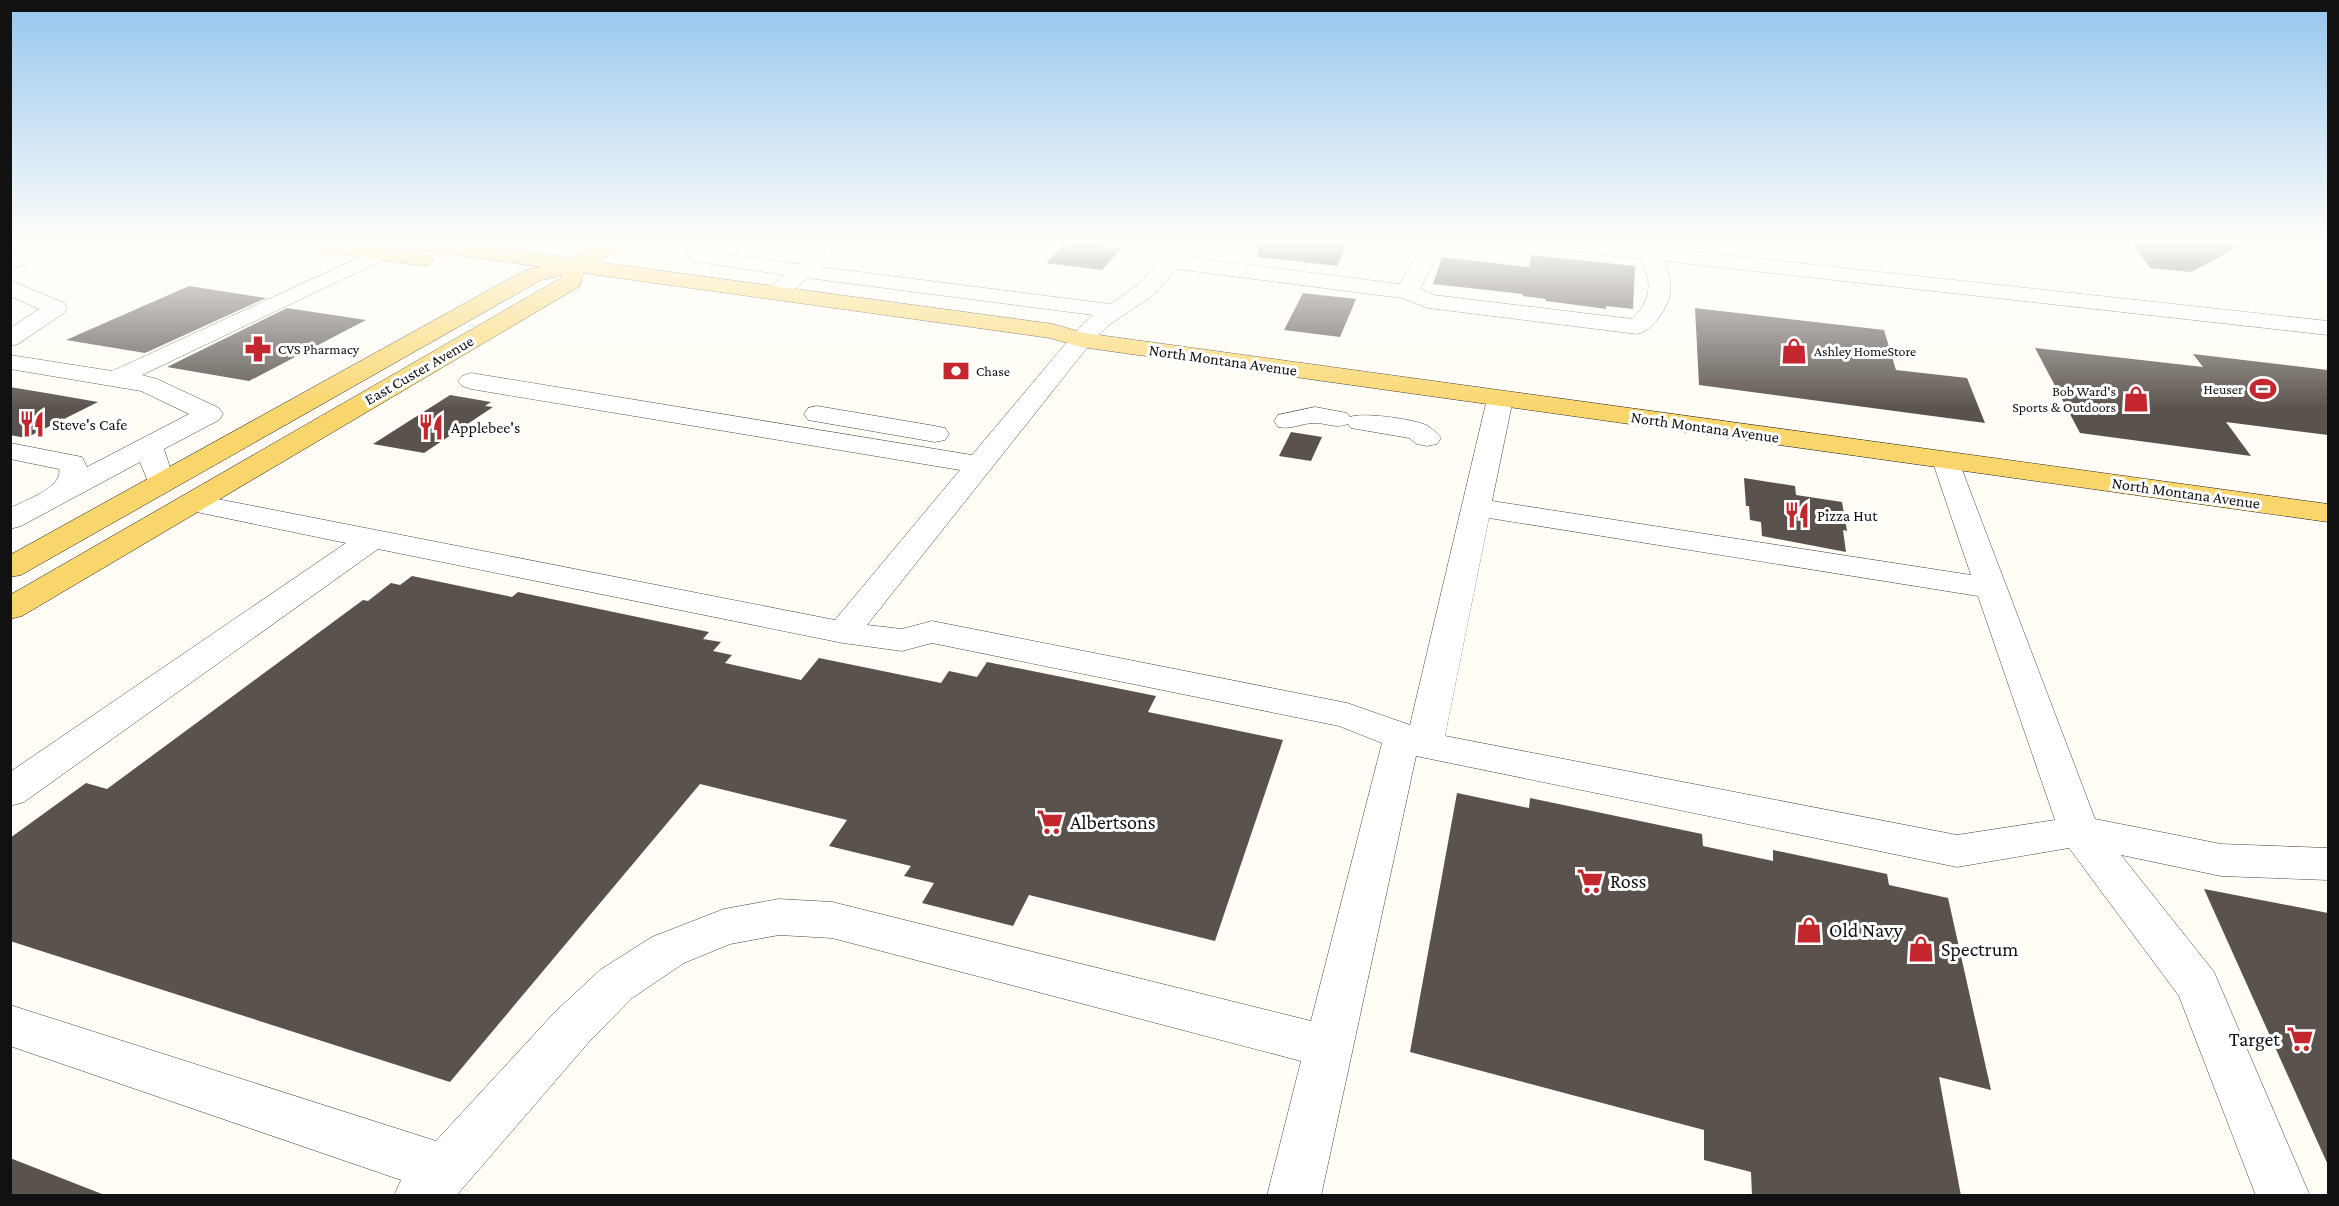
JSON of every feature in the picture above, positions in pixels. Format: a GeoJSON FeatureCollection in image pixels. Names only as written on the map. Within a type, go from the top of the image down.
{"type":"FeatureCollection","features":[{"type":"Feature","properties":{"kind":"main road","name":"East Custer Avenue"},"geometry":{"type":"LineString","coordinates":[[10,568],[494,297]]}},
{"type":"Feature","properties":{"kind":"main road","name":"East Custer Avenue"},"geometry":{"type":"LineString","coordinates":[[10,609],[192,503],[533,297]]}},
{"type":"Feature","properties":{"kind":"main road","name":"North Montana Avenue"},"geometry":{"type":"LineString","coordinates":[[726,297],[1039,347],[1081,340]]}},
{"type":"Feature","properties":{"kind":"main road","name":"North Montana Avenue"},"geometry":{"type":"LineString","coordinates":[[813,297],[1053,331],[1081,340],[2328,513]]}},
{"type":"Feature","properties":{"kind":"street"},"geometry":{"type":"LineString","coordinates":[[10,339],[56,308],[34,297]]}},
{"type":"Feature","properties":{"kind":"street"},"geometry":{"type":"LineString","coordinates":[[115,379],[288,297]]}},
{"type":"Feature","properties":{"kind":"street"},"geometry":{"type":"LineString","coordinates":[[1008,297],[1114,311]]}},
{"type":"Feature","properties":{"kind":"street"},"geometry":{"type":"LineString","coordinates":[[843,632],[1092,327],[1135,297]]}},
{"type":"Feature","properties":{"kind":"street"},"geometry":{"type":"LineString","coordinates":[[1419,297],[1428,301],[1637,327],[1654,311],[1660,297]]}},
{"type":"Feature","properties":{"kind":"street"},"geometry":{"type":"LineString","coordinates":[[2046,297],[2328,328]]}},
{"type":"Feature","properties":{"kind":"street"},"geometry":{"type":"LineString","coordinates":[[2126,297],[2328,319]]}},
{"type":"Feature","properties":{"kind":"street"},"geometry":{"type":"LineString","coordinates":[[10,362],[148,384],[210,414],[10,520]]}},
{"type":"Feature","properties":{"kind":"street"},"geometry":{"type":"LineString","coordinates":[[471,381],[978,465]]}},
{"type":"Feature","properties":{"kind":"street"},"geometry":{"type":"LineString","coordinates":[[1294,1196],[1329,1047],[1476,507],[1500,399]]}},
{"type":"Feature","properties":{"kind":"street"},"geometry":{"type":"LineString","coordinates":[[817,414],[935,434]]}},
{"type":"Feature","properties":{"kind":"street"},"geometry":{"type":"LineString","coordinates":[[1287,421],[1315,415],[1417,431],[1427,438]]}},
{"type":"Feature","properties":{"kind":"street"},"geometry":{"type":"LineString","coordinates":[[149,446],[161,483]]}},
{"type":"Feature","properties":{"kind":"street"},"geometry":{"type":"LineString","coordinates":[[10,451],[72,463],[75,474],[69,488]]}},
{"type":"Feature","properties":{"kind":"street"},"geometry":{"type":"LineString","coordinates":[[1946,460],[2079,831],[2198,986],[2283,1196]]}},
{"type":"Feature","properties":{"kind":"street"},"geometry":{"type":"LineString","coordinates":[[192,503],[843,632],[902,640],[932,632],[1347,715],[1413,741],[1957,851],[2079,831],[2221,860],[2328,864]]}},
{"type":"Feature","properties":{"kind":"street"},"geometry":{"type":"LineString","coordinates":[[1476,507],[1992,588]]}},
{"type":"Feature","properties":{"kind":"street"},"geometry":{"type":"LineString","coordinates":[[10,792],[372,539]]}},
{"type":"Feature","properties":{"kind":"street"},"geometry":{"type":"LineString","coordinates":[[10,1025],[432,1182],[571,1028],[616,984],[668,950],[724,927],[779,918],[832,920],[1329,1047]]}},
{"type":"Feature","properties":{"kind":"building"},"geometry":{"type":"Polygon","coordinates":[[[163,297],[266,298],[145,353],[66,340],[163,297]]]}},
{"type":"Feature","properties":{"kind":"building"},"geometry":{"type":"Polygon","coordinates":[[[1301,297],[1356,299],[1340,337],[1284,330],[1301,297]]]}},
{"type":"Feature","properties":{"kind":"building"},"geometry":{"type":"Polygon","coordinates":[[[1533,297],[1634,297],[1633,309],[1606,306],[1606,309],[1546,301],[1546,299],[1533,297]]]}},
{"type":"Feature","properties":{"kind":"building","name":"CVS Pharmacy"},"geometry":{"type":"Polygon","coordinates":[[[287,308],[366,320],[249,381],[167,367],[287,308]]]}},
{"type":"Feature","properties":{"kind":"building","name":"Ashley HomeStore"},"geometry":{"type":"Polygon","coordinates":[[[1695,308],[1884,330],[1896,370],[1967,378],[1985,423],[1699,385],[1695,308]]]}},
{"type":"Feature","properties":{"kind":"building","name":"Bob Ward's Sports & Outdoors"},"geometry":{"type":"Polygon","coordinates":[[[2035,348],[2203,367],[2193,354],[2328,370],[2328,435],[2226,422],[2251,456],[2080,433],[2035,348]]]}},
{"type":"Feature","properties":{"kind":"building","name":"Steve's Cafe"},"geometry":{"type":"Polygon","coordinates":[[[10,387],[98,402],[26,438],[10,435],[10,387]]]}},
{"type":"Feature","properties":{"kind":"building","name":"Applebee's"},"geometry":{"type":"Polygon","coordinates":[[[450,395],[491,402],[485,406],[493,407],[424,453],[373,444],[450,395]]]}},
{"type":"Feature","properties":{"kind":"building"},"geometry":{"type":"Polygon","coordinates":[[[1291,432],[1322,437],[1311,461],[1279,456],[1291,432]]]}},
{"type":"Feature","properties":{"kind":"building","name":"Pizza Hut"},"geometry":{"type":"Polygon","coordinates":[[[1744,478],[1795,486],[1796,495],[1842,502],[1847,531],[1843,530],[1846,552],[1762,536],[1761,522],[1750,520],[1749,506],[1746,506],[1744,478]]]}},
{"type":"Feature","properties":{"kind":"building"},"geometry":{"type":"Polygon","coordinates":[[[412,576],[512,597],[518,592],[709,632],[703,639],[721,642],[713,651],[732,655],[725,663],[801,680],[819,658],[941,683],[949,671],[977,677],[987,662],[1156,696],[1148,712],[1283,740],[1215,941],[1029,895],[1013,926],[922,903],[934,883],[904,876],[911,866],[829,846],[847,820],[700,784],[450,1082],[10,941],[10,838],[86,783],[107,789],[363,600],[368,601],[391,583],[400,585],[412,576]]]}},
{"type":"Feature","properties":{"kind":"building"},"geometry":{"type":"Polygon","coordinates":[[[1457,793],[1529,808],[1530,798],[1702,834],[1703,846],[1773,861],[1773,850],[1887,874],[1889,885],[1948,898],[1991,1090],[1939,1077],[1961,1196],[1752,1196],[1751,1172],[1704,1160],[1704,1130],[1410,1052],[1457,793]]]}},
{"type":"Feature","properties":{"kind":"building","name":"Target"},"geometry":{"type":"Polygon","coordinates":[[[2204,889],[2328,913],[2328,1165],[2204,889]]]}},
{"type":"Feature","properties":{"kind":"building"},"geometry":{"type":"Polygon","coordinates":[[[10,1158],[102,1194],[101,1196],[10,1196],[10,1158]]]}},
{"type":"Feature","properties":{"kind":"place","name":"CVS Pharmacy"},"geometry":{"type":"Point","coordinates":[258,349]}},
{"type":"Feature","properties":{"kind":"place","name":"Ashley HomeStore"},"geometry":{"type":"Point","coordinates":[1794,351]}},
{"type":"Feature","properties":{"kind":"place","name":"Chase"},"geometry":{"type":"Point","coordinates":[956,371]}},
{"type":"Feature","properties":{"kind":"place","name":"Heuser"},"geometry":{"type":"Point","coordinates":[2263,389]}},
{"type":"Feature","properties":{"kind":"place","name":"Bob Ward's Sports & Outdoors"},"geometry":{"type":"Point","coordinates":[2136,399]}},
{"type":"Feature","properties":{"kind":"place","name":"Steve's Cafe"},"geometry":{"type":"Point","coordinates":[32,424]}},
{"type":"Feature","properties":{"kind":"place","name":"Applebee's"},"geometry":{"type":"Point","coordinates":[431,427]}},
{"type":"Feature","properties":{"kind":"place","name":"Pizza Hut"},"geometry":{"type":"Point","coordinates":[1797,515]}},
{"type":"Feature","properties":{"kind":"place","name":"Albertsons"},"geometry":{"type":"Point","coordinates":[1050,822]}},
{"type":"Feature","properties":{"kind":"place","name":"Ross"},"geometry":{"type":"Point","coordinates":[1590,881]}},
{"type":"Feature","properties":{"kind":"place","name":"Old Navy"},"geometry":{"type":"Point","coordinates":[1809,930]}},
{"type":"Feature","properties":{"kind":"place","name":"Spectrum"},"geometry":{"type":"Point","coordinates":[1921,949]}},
{"type":"Feature","properties":{"kind":"place","name":"Target"},"geometry":{"type":"Point","coordinates":[2300,1039]}}]}
